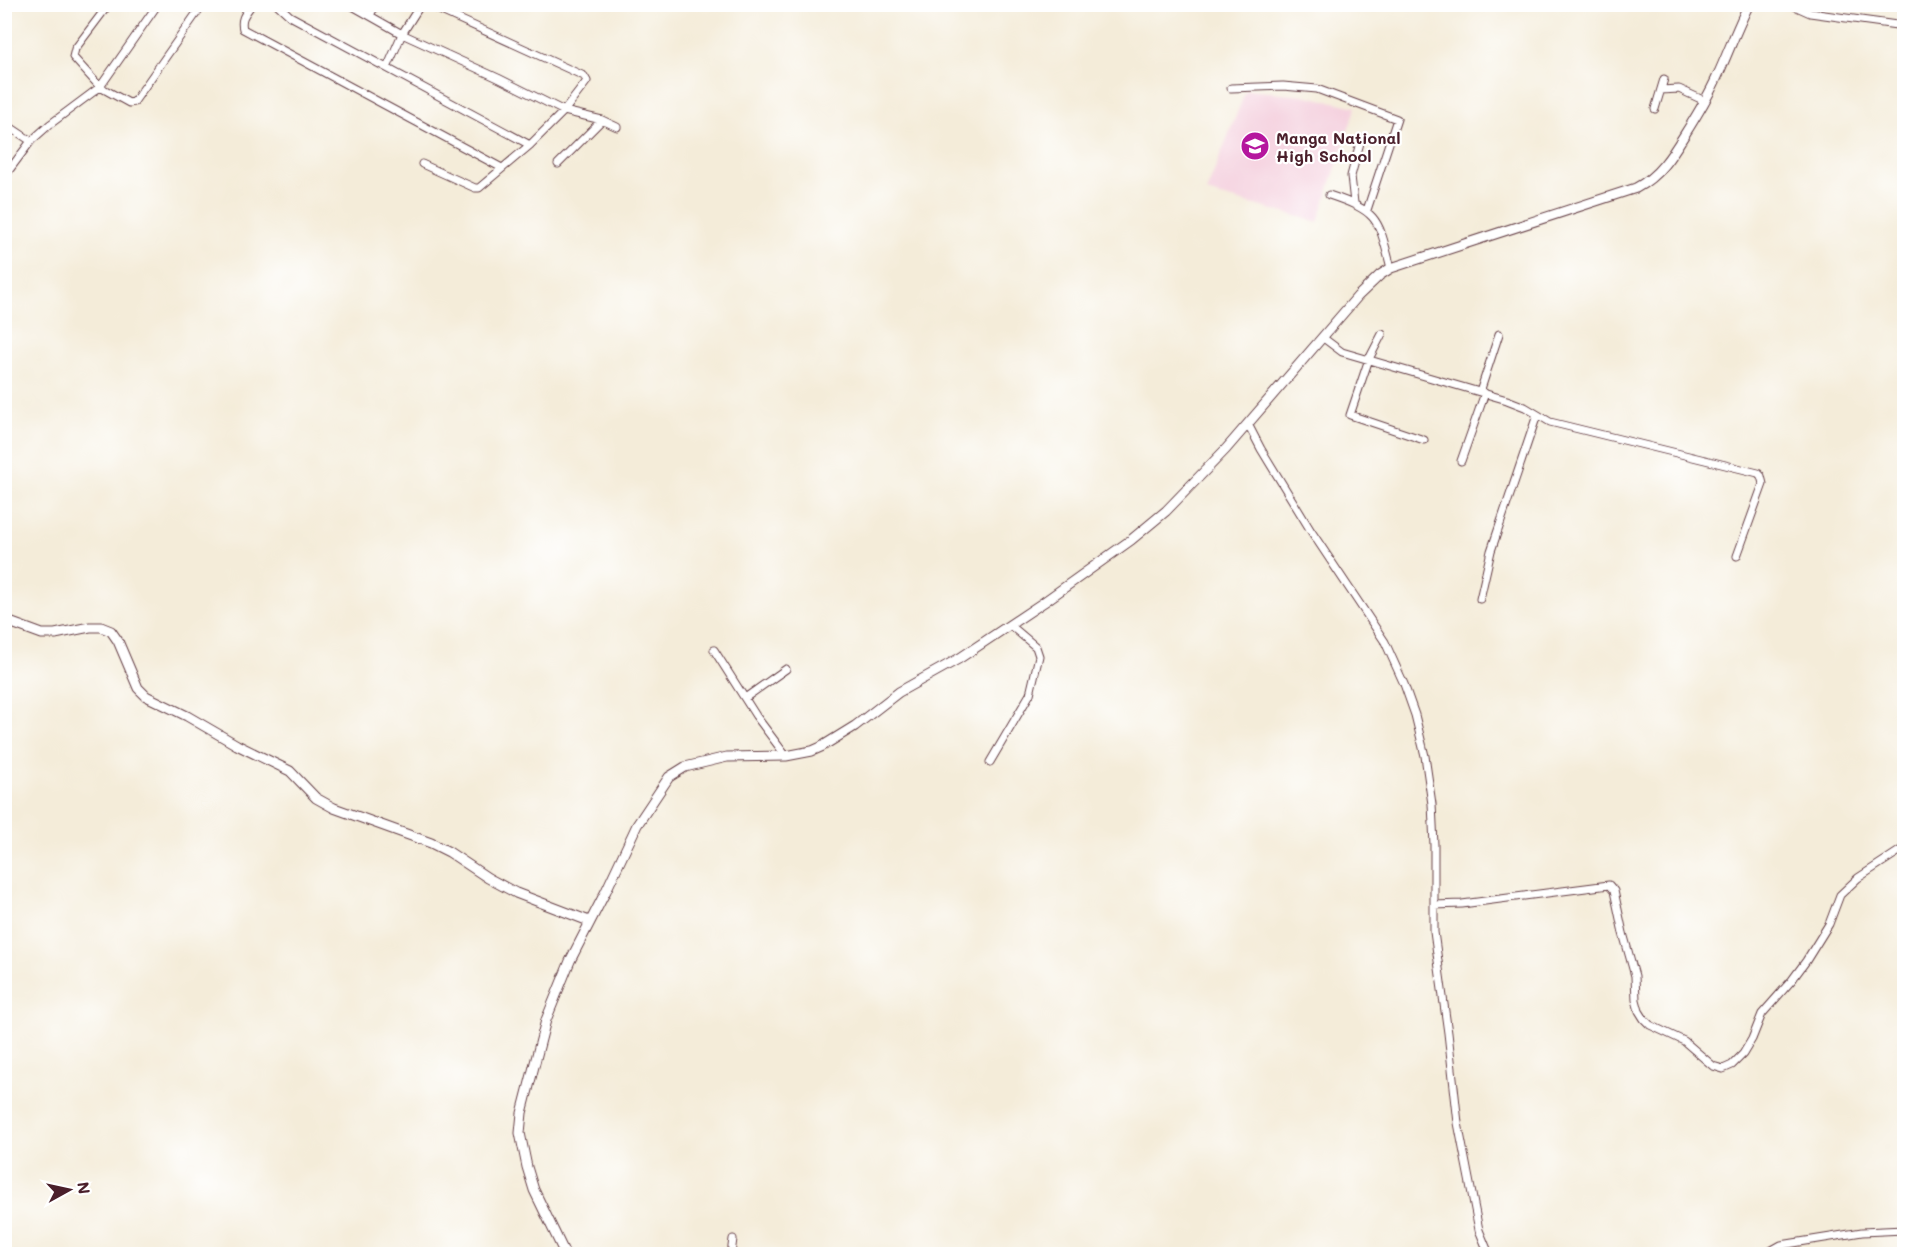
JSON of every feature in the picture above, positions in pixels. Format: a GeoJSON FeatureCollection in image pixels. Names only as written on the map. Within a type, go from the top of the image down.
{"type":"FeatureCollection","features":[{"type":"Feature","properties":{"kind":"street"},"geometry":{"type":"LineString","coordinates":[[109,4],[75,49],[73,55],[100,87],[129,103],[134,102],[203,4]]}},
{"type":"Feature","properties":{"kind":"street"},"geometry":{"type":"LineString","coordinates":[[4,177],[31,141],[100,87],[158,4]]}},
{"type":"Feature","properties":{"kind":"street"},"geometry":{"type":"LineString","coordinates":[[252,4],[243,16],[241,22],[243,28],[502,168]]}},
{"type":"Feature","properties":{"kind":"street"},"geometry":{"type":"LineString","coordinates":[[277,4],[290,16],[530,145]]}},
{"type":"Feature","properties":{"kind":"street"},"geometry":{"type":"LineString","coordinates":[[349,4],[402,34],[564,111],[602,120],[617,127]]}},
{"type":"Feature","properties":{"kind":"street"},"geometry":{"type":"LineString","coordinates":[[370,15],[376,4]]}},
{"type":"Feature","properties":{"kind":"street"},"geometry":{"type":"LineString","coordinates":[[387,68],[402,34],[421,4]]}},
{"type":"Feature","properties":{"kind":"street"},"geometry":{"type":"LineString","coordinates":[[422,164],[477,189],[530,145],[564,111],[586,84],[586,77],[426,4]]}},
{"type":"Feature","properties":{"kind":"street"},"geometry":{"type":"LineString","coordinates":[[565,1254],[534,1190],[520,1133],[522,1113],[546,1020],[570,961],[640,818],[669,777],[685,767],[727,757],[786,756],[821,747],[855,726],[899,692],[960,658],[1010,625],[1131,540],[1166,511],[1226,449],[1369,285],[1391,268],[1636,189],[1647,183],[1659,172],[1705,101],[1718,77],[1749,4]]}},
{"type":"Feature","properties":{"kind":"street"},"geometry":{"type":"LineString","coordinates":[[1790,4],[1810,13],[1905,26]]}},
{"type":"Feature","properties":{"kind":"street"},"geometry":{"type":"LineString","coordinates":[[1655,109],[1664,79]]}},
{"type":"Feature","properties":{"kind":"street"},"geometry":{"type":"LineString","coordinates":[[1231,88],[1283,86],[1317,89],[1397,119],[1367,210]]}},
{"type":"Feature","properties":{"kind":"street"},"geometry":{"type":"LineString","coordinates":[[1661,90],[1678,89],[1705,101]]}},
{"type":"Feature","properties":{"kind":"street"},"geometry":{"type":"LineString","coordinates":[[558,164],[602,120]]}},
{"type":"Feature","properties":{"kind":"street"},"geometry":{"type":"LineString","coordinates":[[4,123],[31,141]]}},
{"type":"Feature","properties":{"kind":"street"},"geometry":{"type":"LineString","coordinates":[[1354,203],[1351,176],[1361,139]]}},
{"type":"Feature","properties":{"kind":"street"},"geometry":{"type":"LineString","coordinates":[[1329,195],[1367,210],[1379,227],[1391,268]]}},
{"type":"Feature","properties":{"kind":"street"},"geometry":{"type":"LineString","coordinates":[[1382,334],[1369,359],[1350,415],[1424,440]]}},
{"type":"Feature","properties":{"kind":"street"},"geometry":{"type":"LineString","coordinates":[[1461,462],[1499,334]]}},
{"type":"Feature","properties":{"kind":"street"},"geometry":{"type":"LineString","coordinates":[[1322,337],[1342,352],[1515,403],[1550,422],[1758,473],[1763,484],[1737,556]]}},
{"type":"Feature","properties":{"kind":"street"},"geometry":{"type":"LineString","coordinates":[[1480,599],[1491,551],[1537,415]]}},
{"type":"Feature","properties":{"kind":"street"},"geometry":{"type":"LineString","coordinates":[[1248,424],[1311,531],[1378,631],[1394,660],[1414,715],[1425,756],[1432,804],[1436,952],[1458,1123],[1479,1230],[1489,1254]]}},
{"type":"Feature","properties":{"kind":"street"},"geometry":{"type":"LineString","coordinates":[[4,620],[42,634],[55,634],[90,627],[101,627],[111,631],[118,641],[138,688],[146,696],[290,771],[316,798],[334,808],[431,843],[516,893],[590,921]]}},
{"type":"Feature","properties":{"kind":"street"},"geometry":{"type":"LineString","coordinates":[[990,762],[1030,694],[1040,656],[1036,647],[1010,625]]}},
{"type":"Feature","properties":{"kind":"street"},"geometry":{"type":"LineString","coordinates":[[714,650],[786,756]]}},
{"type":"Feature","properties":{"kind":"street"},"geometry":{"type":"LineString","coordinates":[[745,698],[786,669]]}},
{"type":"Feature","properties":{"kind":"street"},"geometry":{"type":"LineString","coordinates":[[1434,905],[1473,903],[1609,885],[1614,891],[1635,976],[1639,1011],[1650,1025],[1684,1041],[1713,1066],[1723,1069],[1732,1065],[1743,1054],[1762,1014],[1806,961],[1832,917],[1840,895],[1858,878],[1905,848]]}},
{"type":"Feature","properties":{"kind":"street"},"geometry":{"type":"LineString","coordinates":[[1766,1254],[1781,1245],[1862,1232],[1905,1230]]}},
{"type":"Feature","properties":{"kind":"street"},"geometry":{"type":"LineString","coordinates":[[731,1254],[732,1239]]}},
{"type":"Feature","properties":{"kind":"shaded area"},"geometry":{"type":"Polygon","coordinates":[[[1246,90],[1303,95],[1356,107],[1318,222],[1206,192],[1246,90]]]}},
{"type":"Feature","properties":{"kind":"place","name":"Manga National High School"},"geometry":{"type":"Point","coordinates":[1255,146]}}]}
